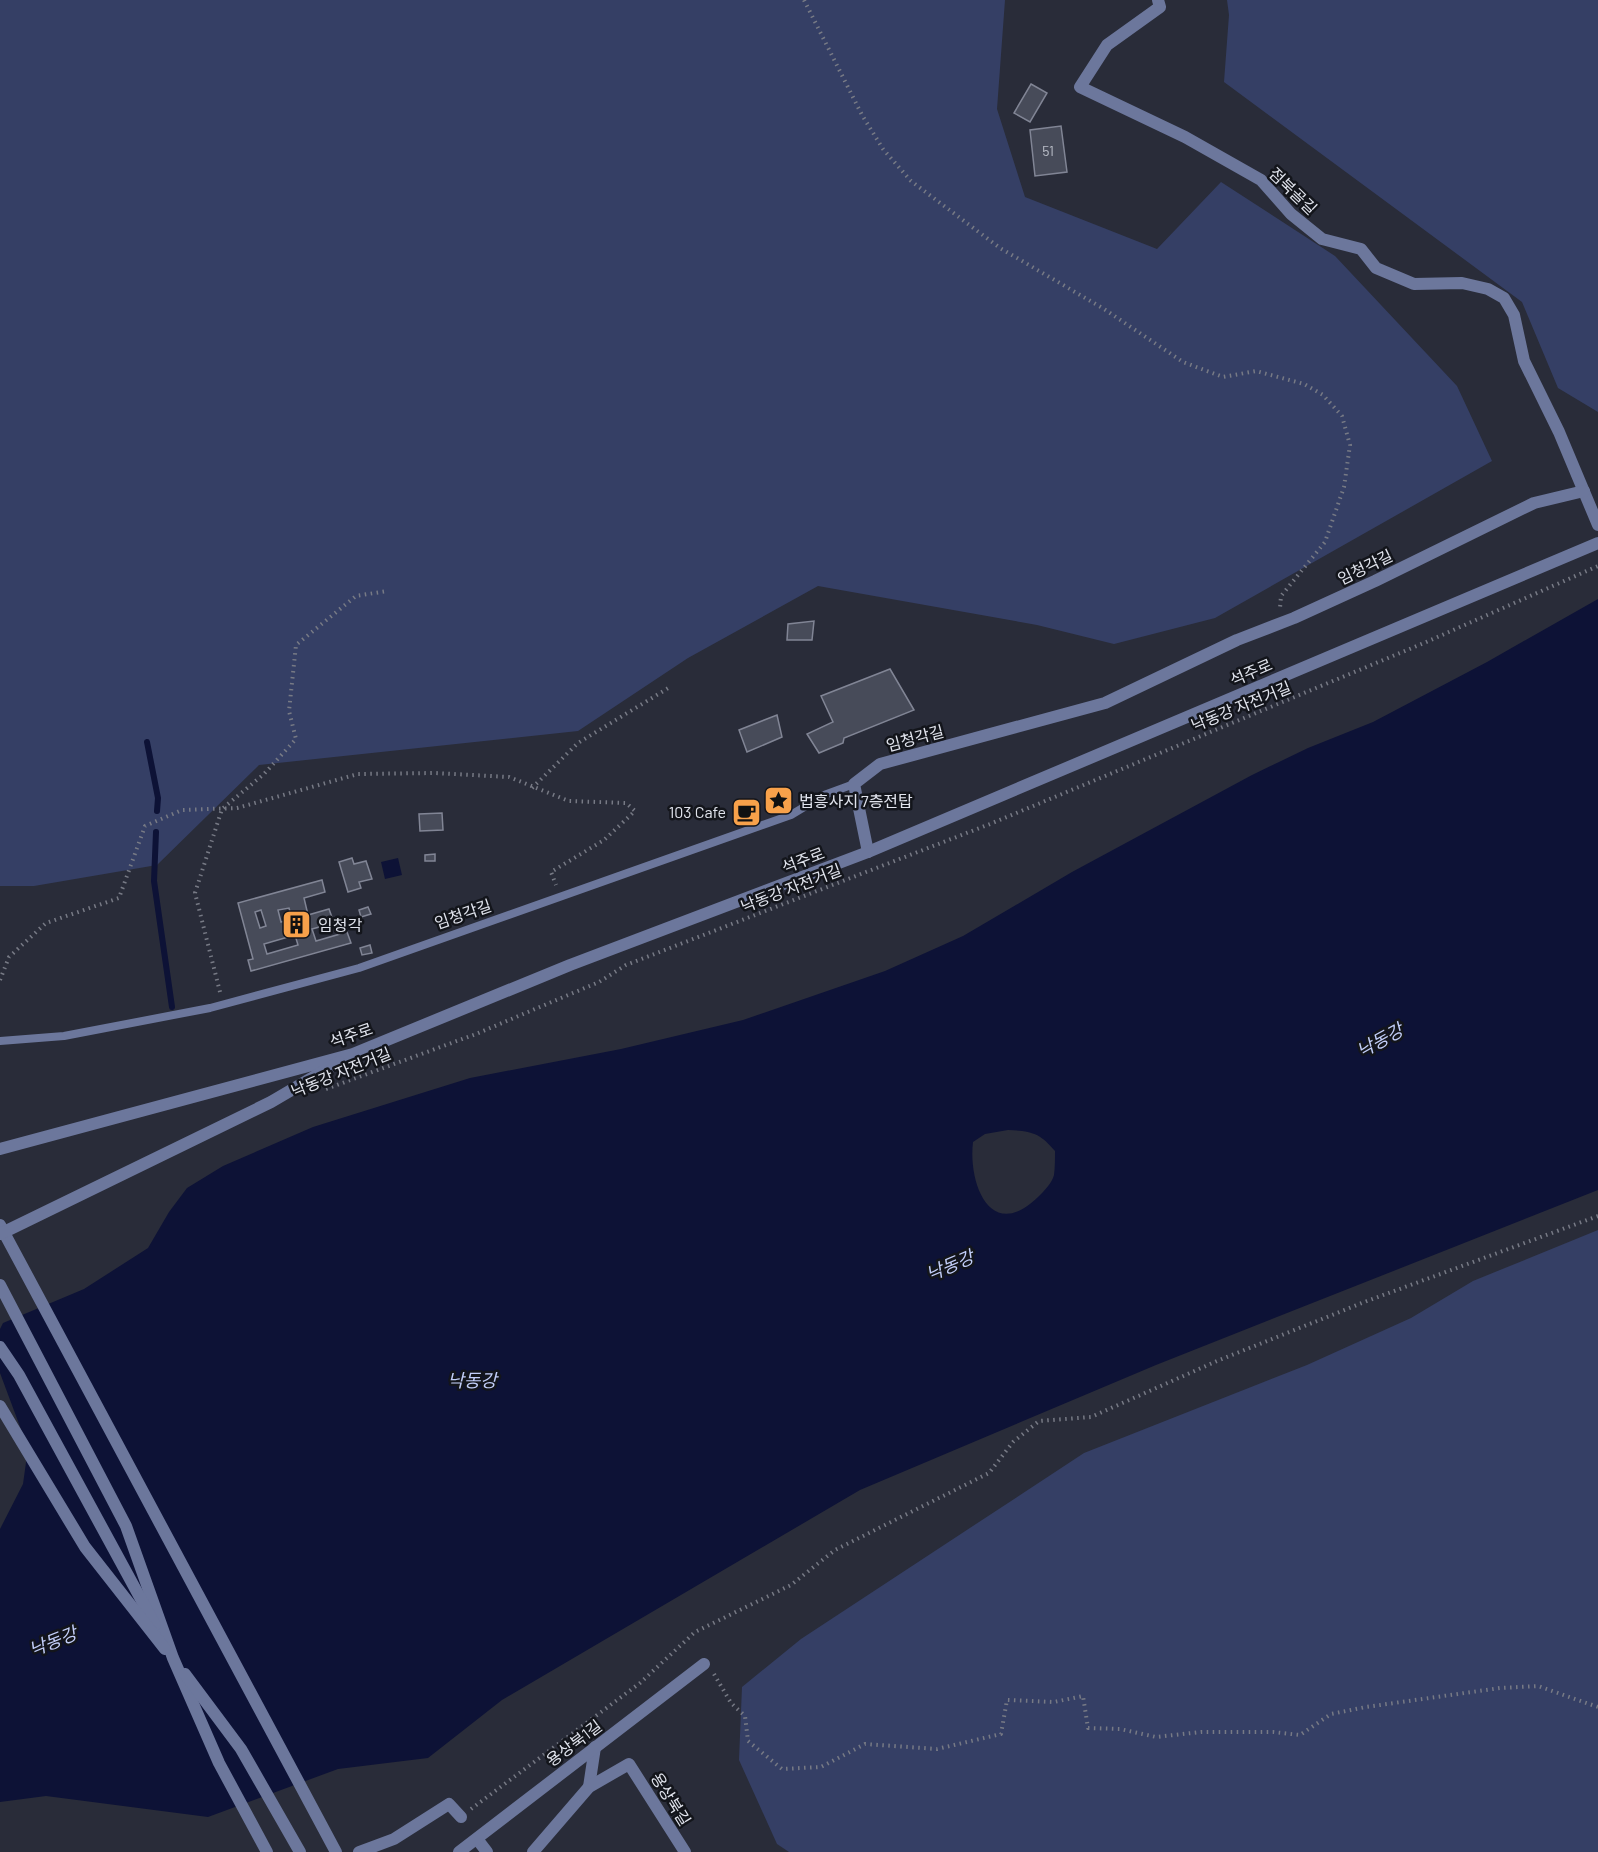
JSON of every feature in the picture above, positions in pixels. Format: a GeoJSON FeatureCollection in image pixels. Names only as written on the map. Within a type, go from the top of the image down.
{"type":"FeatureCollection","features":[{"type":"Feature","properties":{"kind":"street","name":"점북골길"},"geometry":{"type":"LineString","coordinates":[[1158,0],[1160,7],[1107,45],[1080,87],[1185,137],[1261,180],[1291,214],[1322,239],[1361,249],[1376,268],[1414,284],[1462,283],[1488,289],[1504,298],[1514,315],[1524,361],[1559,432],[1598,525]]}},
{"type":"Feature","properties":{"kind":"street","name":"임청각길"},"geometry":{"type":"LineString","coordinates":[[854,784],[880,765],[1105,703],[1236,640],[1375,581],[1534,503],[1584,491]]}},
{"type":"Feature","properties":{"kind":"street","name":"석주로"},"geometry":{"type":"LineString","coordinates":[[0,1149],[353,1054],[570,965],[867,852],[1598,543]]}},
{"type":"Feature","properties":{"kind":"street"},"geometry":{"type":"LineString","coordinates":[[854,784],[867,852]]}},
{"type":"Feature","properties":{"kind":"street"},"geometry":{"type":"LineString","coordinates":[[0,1234],[271,1102],[353,1054]]}},
{"type":"Feature","properties":{"kind":"street"},"geometry":{"type":"LineString","coordinates":[[0,1225],[336,1852]]}},
{"type":"Feature","properties":{"kind":"street"},"geometry":{"type":"LineString","coordinates":[[0,1285],[126,1526],[173,1658],[219,1763],[267,1852]]}},
{"type":"Feature","properties":{"kind":"street"},"geometry":{"type":"LineString","coordinates":[[0,1347],[19,1375],[173,1658]]}},
{"type":"Feature","properties":{"kind":"street"},"geometry":{"type":"LineString","coordinates":[[0,1407],[85,1547],[173,1658],[241,1749],[300,1852]]}},
{"type":"Feature","properties":{"kind":"street","name":"용상북1길"},"geometry":{"type":"LineString","coordinates":[[459,1852],[704,1664]]}},
{"type":"Feature","properties":{"kind":"street"},"geometry":{"type":"LineString","coordinates":[[533,1852],[589,1787],[595,1747]]}},
{"type":"Feature","properties":{"kind":"street","name":"용상북길"},"geometry":{"type":"LineString","coordinates":[[589,1787],[629,1764],[685,1852]]}},
{"type":"Feature","properties":{"kind":"street"},"geometry":{"type":"LineString","coordinates":[[359,1852],[394,1839],[449,1804],[461,1817]]}},
{"type":"Feature","properties":{"kind":"street"},"geometry":{"type":"LineString","coordinates":[[477,1839],[486,1852]]}},
{"type":"Feature","properties":{"kind":"lane","name":"임청각길"},"geometry":{"type":"LineString","coordinates":[[0,1041],[64,1036],[223,1005],[359,968],[792,815],[824,795],[854,784]]}},
{"type":"Feature","properties":{"kind":"path"},"geometry":{"type":"LineString","coordinates":[[804,0],[861,115],[883,149],[911,181],[1000,248],[1104,309],[1183,362],[1223,377],[1256,371],[1304,384],[1323,395],[1342,416],[1350,445],[1344,487],[1325,542],[1281,596],[1278,624]]}},
{"type":"Feature","properties":{"kind":"path","name":"낙동강 자전거길"},"geometry":{"type":"LineString","coordinates":[[325,1090],[476,1034],[599,982],[626,965],[990,824],[1424,643],[1598,566]]}},
{"type":"Feature","properties":{"kind":"path"},"geometry":{"type":"LineString","coordinates":[[223,1005],[195,893],[222,809],[264,774],[296,739],[289,711],[296,645],[356,596],[387,591]]}},
{"type":"Feature","properties":{"kind":"path"},"geometry":{"type":"LineString","coordinates":[[532,788],[578,742],[670,687]]}},
{"type":"Feature","properties":{"kind":"path"},"geometry":{"type":"LineString","coordinates":[[0,980],[9,957],[46,923],[119,898],[145,826],[182,810],[237,808],[358,774],[435,773],[509,777],[568,801],[626,803],[635,811],[604,840],[551,872],[561,897]]}},
{"type":"Feature","properties":{"kind":"path"},"geometry":{"type":"LineString","coordinates":[[461,1817],[640,1683],[695,1632],[791,1585],[835,1550],[989,1473],[1013,1442],[1039,1421],[1091,1418],[1249,1348],[1598,1216]]}},
{"type":"Feature","properties":{"kind":"path"},"geometry":{"type":"LineString","coordinates":[[704,1664],[721,1683],[731,1703],[745,1716],[748,1741],[782,1769],[821,1767],[864,1744],[937,1749],[1000,1734],[1007,1700],[1054,1702],[1083,1696],[1088,1728],[1120,1729],[1156,1737],[1201,1732],[1273,1732],[1300,1735],[1331,1714],[1500,1688],[1538,1686],[1598,1707]]}},
{"type":"Feature","properties":{"kind":"shaded area"},"geometry":{"type":"Polygon","coordinates":[[[0,0],[1005,0],[997,109],[1025,197],[1157,249],[1221,182],[1335,256],[1457,386],[1492,461],[1215,618],[1114,644],[1037,625],[818,586],[688,658],[578,731],[259,765],[157,865],[34,886],[0,886],[0,0]]]}},
{"type":"Feature","properties":{"kind":"shaded area"},"geometry":{"type":"Polygon","coordinates":[[[1227,0],[1598,0],[1598,412],[1558,388],[1522,302],[1224,82],[1229,15],[1227,0]]]}},
{"type":"Feature","properties":{"kind":"shaded area"},"geometry":{"type":"Polygon","coordinates":[[[1598,1230],[1598,1852],[789,1852],[777,1844],[739,1760],[742,1687],[801,1639],[1084,1453],[1307,1365],[1411,1318],[1473,1281],[1598,1230]]]}},
{"type":"Feature","properties":{"kind":"water","name":"낙동강"},"geometry":{"type":"Polygon","coordinates":[[[1598,599],[1598,1190],[1156,1365],[860,1490],[502,1700],[428,1758],[338,1769],[208,1817],[46,1796],[0,1802],[0,1529],[23,1484],[28,1448],[0,1373],[0,1329],[3,1323],[84,1289],[148,1248],[169,1212],[187,1188],[223,1166],[313,1127],[470,1078],[621,1049],[743,1020],[885,971],[963,936],[1072,872],[1252,775],[1308,748],[1373,722],[1487,662],[1598,599]],[[1008,1130],[985,1134],[973,1142],[972,1158],[974,1175],[986,1202],[995,1211],[1007,1214],[1022,1210],[1050,1184],[1054,1172],[1055,1151],[1035,1134],[1008,1130]]]}},
{"type":"Feature","properties":{"kind":"water"},"geometry":{"type":"Polygon","coordinates":[[[398,858],[402,875],[385,879],[381,862],[398,858]]]}},
{"type":"Feature","properties":{"kind":"building"},"geometry":{"type":"Polygon","coordinates":[[[1031,84],[1047,93],[1030,122],[1014,113],[1031,84]]]}},
{"type":"Feature","properties":{"kind":"building"},"geometry":{"type":"Polygon","coordinates":[[[1061,126],[1067,172],[1035,176],[1030,130],[1061,126]]]}},
{"type":"Feature","properties":{"kind":"building"},"geometry":{"type":"Polygon","coordinates":[[[814,621],[812,640],[787,640],[788,624],[814,621]]]}},
{"type":"Feature","properties":{"kind":"building"},"geometry":{"type":"Polygon","coordinates":[[[890,669],[914,710],[844,738],[843,743],[819,753],[807,734],[833,722],[821,696],[890,669]]]}},
{"type":"Feature","properties":{"kind":"building"},"geometry":{"type":"Polygon","coordinates":[[[777,715],[782,737],[747,752],[739,730],[777,715]]]}},
{"type":"Feature","properties":{"kind":"building"},"geometry":{"type":"Polygon","coordinates":[[[442,813],[443,830],[420,831],[419,814],[442,813]]]}},
{"type":"Feature","properties":{"kind":"building"},"geometry":{"type":"Polygon","coordinates":[[[435,854],[435,861],[425,861],[425,855],[435,854]]]}},
{"type":"Feature","properties":{"kind":"building"},"geometry":{"type":"Polygon","coordinates":[[[352,858],[354,864],[366,861],[372,879],[359,882],[361,888],[348,892],[339,862],[352,858]]]}},
{"type":"Feature","properties":{"kind":"building","name":"임청각"},"geometry":{"type":"Polygon","coordinates":[[[322,880],[325,892],[304,898],[308,915],[329,909],[334,923],[312,929],[316,941],[347,932],[351,943],[251,971],[248,960],[253,959],[238,903],[322,880]],[[289,908],[278,910],[281,922],[292,919],[289,908]],[[261,910],[255,912],[260,928],[266,926],[261,910]],[[295,935],[264,944],[267,954],[298,945],[295,935]]]}},
{"type":"Feature","properties":{"kind":"building"},"geometry":{"type":"Polygon","coordinates":[[[368,907],[371,914],[361,917],[359,910],[368,907]]]}},
{"type":"Feature","properties":{"kind":"building"},"geometry":{"type":"Polygon","coordinates":[[[370,945],[372,953],[362,955],[360,948],[370,945]]]}},
{"type":"Feature","properties":{"kind":"waterway"},"geometry":{"type":"LineString","coordinates":[[147,742],[158,798],[157,811]]}},
{"type":"Feature","properties":{"kind":"waterway"},"geometry":{"type":"LineString","coordinates":[[156,832],[154,881],[172,1007]]}},
{"type":"Feature","properties":{"kind":"place","name":"법흥사지 7층전탑"},"geometry":{"type":"Point","coordinates":[778,801]}},
{"type":"Feature","properties":{"kind":"place","name":"103 Cafe"},"geometry":{"type":"Point","coordinates":[747,812]}},
{"type":"Feature","properties":{"kind":"place","name":"임청각"},"geometry":{"type":"Point","coordinates":[297,925]}}]}
